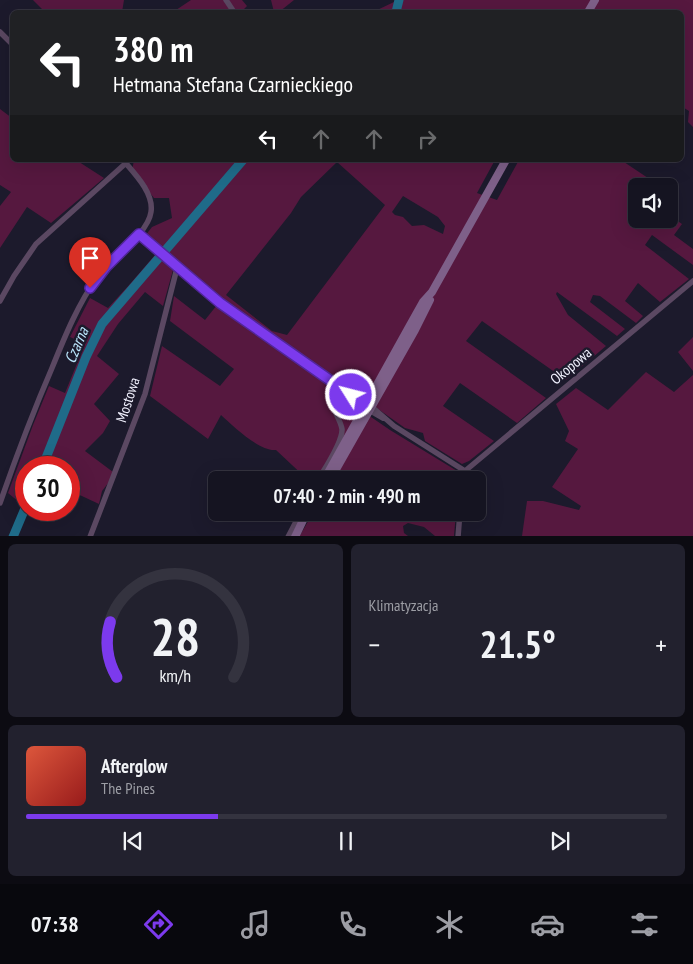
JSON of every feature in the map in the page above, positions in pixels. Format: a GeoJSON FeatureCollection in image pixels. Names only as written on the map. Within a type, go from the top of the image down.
{"type":"FeatureCollection","features":[{"type":"Feature","properties":{"kind":"main road"},"geometry":{"type":"LineString","coordinates":[[329,471],[415,330],[432,292],[505,162]]}},
{"type":"Feature","properties":{"kind":"main road"},"geometry":{"type":"LineString","coordinates":[[335,471],[368,407]]}},
{"type":"Feature","properties":{"kind":"main road"},"geometry":{"type":"LineString","coordinates":[[295,536],[304,521]]}},
{"type":"Feature","properties":{"kind":"street"},"geometry":{"type":"LineString","coordinates":[[0,32],[10,42]]}},
{"type":"Feature","properties":{"kind":"street"},"geometry":{"type":"LineString","coordinates":[[0,301],[14,276],[36,244],[125,162],[145,189],[151,203],[149,220],[139,234],[100,273],[78,306],[30,420],[0,503]]}},
{"type":"Feature","properties":{"kind":"street"},"geometry":{"type":"LineString","coordinates":[[139,234],[176,268],[220,303],[385,419],[464,471]]}},
{"type":"Feature","properties":{"kind":"street","name":"Mostowa"},"geometry":{"type":"LineString","coordinates":[[90,536],[145,394],[176,268]]}},
{"type":"Feature","properties":{"kind":"street","name":"Okopowa"},"geometry":{"type":"LineString","coordinates":[[464,471],[693,281]]}},
{"type":"Feature","properties":{"kind":"street"},"geometry":{"type":"LineString","coordinates":[[323,471],[341,438],[341,428],[330,398],[336,385]]}},
{"type":"Feature","properties":{"kind":"street"},"geometry":{"type":"LineString","coordinates":[[288,536],[296,521]]}},
{"type":"Feature","properties":{"kind":"street"},"geometry":{"type":"LineString","coordinates":[[458,536],[459,521]]}},
{"type":"Feature","properties":{"kind":"shaded area"},"geometry":{"type":"Polygon","coordinates":[[[33,0],[124,0],[122,10],[43,10],[33,0]]]}},
{"type":"Feature","properties":{"kind":"shaded area"},"geometry":{"type":"Polygon","coordinates":[[[191,0],[242,0],[247,6],[243,10],[176,10],[191,0]]]}},
{"type":"Feature","properties":{"kind":"shaded area"},"geometry":{"type":"Polygon","coordinates":[[[271,0],[294,0],[282,10],[274,10],[271,0]]]}},
{"type":"Feature","properties":{"kind":"shaded area"},"geometry":{"type":"Polygon","coordinates":[[[395,0],[693,0],[693,127],[688,122],[689,111],[684,108],[684,10],[377,10],[395,0]]]}},
{"type":"Feature","properties":{"kind":"shaded area"},"geometry":{"type":"Polygon","coordinates":[[[0,109],[10,116],[10,162],[79,162],[104,178],[51,223],[27,207],[0,248],[0,206],[11,192],[0,185],[0,109]]]}},
{"type":"Feature","properties":{"kind":"shaded area"},"geometry":{"type":"Polygon","coordinates":[[[134,162],[337,162],[494,162],[477,193],[497,200],[518,162],[624,162],[648,178],[628,178],[628,228],[678,228],[678,221],[682,224],[674,235],[693,249],[693,265],[652,235],[645,245],[689,279],[660,302],[638,283],[625,301],[643,316],[636,323],[600,296],[593,295],[590,302],[625,329],[617,336],[557,292],[556,294],[568,315],[606,346],[566,380],[482,321],[466,341],[546,398],[517,423],[460,383],[443,406],[494,441],[469,461],[462,464],[425,441],[423,433],[405,428],[334,378],[328,386],[390,430],[457,471],[298,471],[276,450],[270,450],[255,443],[221,415],[208,439],[150,396],[162,346],[220,386],[234,369],[170,321],[174,296],[205,320],[217,305],[230,313],[145,236],[152,227],[172,218],[169,198],[154,198],[132,171],[134,162]],[[337,162],[301,197],[291,213],[226,295],[272,331],[287,335],[385,205],[337,162]],[[403,196],[392,212],[403,217],[412,226],[424,225],[443,234],[445,226],[438,217],[403,196]]]}},
{"type":"Feature","properties":{"kind":"shaded area"},"geometry":{"type":"Polygon","coordinates":[[[155,255],[173,270],[163,306],[145,292],[118,324],[97,356],[119,374],[94,404],[110,421],[103,433],[85,451],[113,472],[109,482],[102,491],[99,504],[80,495],[80,456],[47,456],[72,396],[70,395],[45,456],[22,456],[49,386],[65,393],[85,344],[70,337],[90,298],[108,308],[155,255]]]}},
{"type":"Feature","properties":{"kind":"shaded area"},"geometry":{"type":"Polygon","coordinates":[[[693,337],[693,371],[678,352],[693,337]]]}},
{"type":"Feature","properties":{"kind":"shaded area"},"geometry":{"type":"Polygon","coordinates":[[[646,372],[674,392],[693,375],[693,536],[522,536],[527,501],[543,501],[579,510],[581,506],[552,487],[578,449],[565,441],[569,431],[556,404],[576,388],[608,410],[646,372]]]}},
{"type":"Feature","properties":{"kind":"shaded area"},"geometry":{"type":"Polygon","coordinates":[[[15,474],[15,499],[8,493],[15,474]]]}},
{"type":"Feature","properties":{"kind":"shaded area"},"geometry":{"type":"Polygon","coordinates":[[[308,521],[455,521],[454,536],[435,536],[424,527],[408,523],[403,526],[404,533],[408,536],[300,536],[308,521]]]}},
{"type":"Feature","properties":{"kind":"waterway","name":"Czarna"},"geometry":{"type":"LineString","coordinates":[[396,10],[399,0]]}},
{"type":"Feature","properties":{"kind":"waterway","name":"Czarna"},"geometry":{"type":"LineString","coordinates":[[47,456],[86,357],[102,324],[241,162]]}},
{"type":"Feature","properties":{"kind":"waterway","name":"Czarna"},"geometry":{"type":"LineString","coordinates":[[13,536],[20,521]]}},
{"type":"Feature","properties":{"kind":"route"},"geometry":{"type":"LineString","coordinates":[[90,288],[100,273],[139,234],[155,250],[220,303],[351,395]]}}]}
